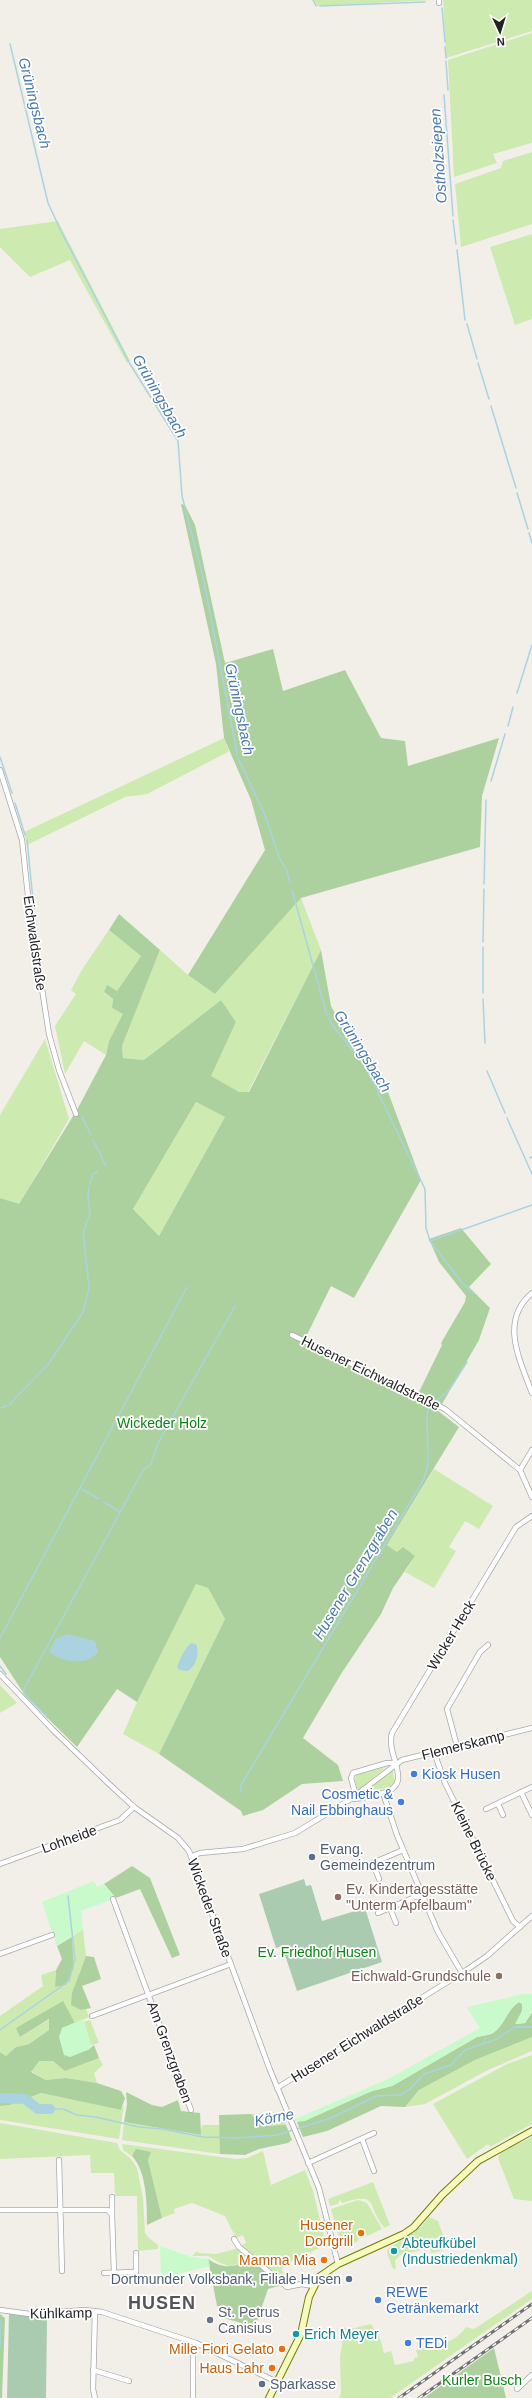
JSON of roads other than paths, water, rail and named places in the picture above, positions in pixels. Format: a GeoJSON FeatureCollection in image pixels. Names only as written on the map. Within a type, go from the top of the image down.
{"type":"FeatureCollection","features":[{"type":"Feature","properties":{"kind":"street","name":"Eichwaldstraße"},"geometry":{"type":"LineString","coordinates":[[0,770],[22,840],[29,905],[49,1034],[59,1070],[76,1114]]}},
{"type":"Feature","properties":{"kind":"street"},"geometry":{"type":"LineString","coordinates":[[532,1294],[520,1309],[514,1331],[517,1352],[530,1383],[532,1393]]}},
{"type":"Feature","properties":{"kind":"street","name":"Husener Eichwaldstraße"},"geometry":{"type":"LineString","coordinates":[[292,1335],[438,1405],[520,1470],[532,1497]]}},
{"type":"Feature","properties":{"kind":"street"},"geometry":{"type":"LineString","coordinates":[[520,1470],[532,1450]]}},
{"type":"Feature","properties":{"kind":"street","name":"Wicker Heck"},"geometry":{"type":"LineString","coordinates":[[395,1763],[391,1740],[392,1733],[516,1527],[532,1516]]}},
{"type":"Feature","properties":{"kind":"street"},"geometry":{"type":"LineString","coordinates":[[457,1746],[447,1709],[480,1652],[488,1645]]}},
{"type":"Feature","properties":{"kind":"street","name":"Wickeder Straße"},"geometry":{"type":"LineString","coordinates":[[0,1674],[52,1730],[134,1807],[178,1838],[186,1846],[192,1856],[277,2088],[320,2193],[338,2264]]}},
{"type":"Feature","properties":{"kind":"street","name":"Flemerskamp"},"geometry":{"type":"LineString","coordinates":[[354,1798],[351,1778],[353,1773],[387,1763],[395,1763],[532,1728]]}},
{"type":"Feature","properties":{"kind":"street","name":"Kleine Brücke"},"geometry":{"type":"LineString","coordinates":[[434,1752],[445,1782],[510,1916],[520,1927]]}},
{"type":"Feature","properties":{"kind":"street","name":"Flemerskamp"},"geometry":{"type":"LineString","coordinates":[[354,1798],[390,1791],[397,1785],[398,1778],[395,1763]]}},
{"type":"Feature","properties":{"kind":"street","name":"Flemerskamp"},"geometry":{"type":"LineString","coordinates":[[192,1856],[200,1853],[243,1849],[276,1841],[306,1828],[354,1798],[395,1763]]}},
{"type":"Feature","properties":{"kind":"street"},"geometry":{"type":"LineString","coordinates":[[486,1810],[532,1786]]}},
{"type":"Feature","properties":{"kind":"street"},"geometry":{"type":"LineString","coordinates":[[521,1792],[532,1815]]}},
{"type":"Feature","properties":{"kind":"street"},"geometry":{"type":"LineString","coordinates":[[383,1793],[403,1850],[440,1938],[462,1973]]}},
{"type":"Feature","properties":{"kind":"street"},"geometry":{"type":"LineString","coordinates":[[498,1804],[503,1815]]}},
{"type":"Feature","properties":{"kind":"street","name":"Lohheide"},"geometry":{"type":"LineString","coordinates":[[0,1864],[120,1820],[134,1807]]}},
{"type":"Feature","properties":{"kind":"street"},"geometry":{"type":"LineString","coordinates":[[361,1868],[403,1850]]}},
{"type":"Feature","properties":{"kind":"street"},"geometry":{"type":"LineString","coordinates":[[373,1863],[379,1879]]}},
{"type":"Feature","properties":{"kind":"street"},"geometry":{"type":"LineString","coordinates":[[378,1913],[422,1894]]}},
{"type":"Feature","properties":{"kind":"street","name":"Am Grenzgraben"},"geometry":{"type":"LineString","coordinates":[[113,1899],[191,2110]]}},
{"type":"Feature","properties":{"kind":"street"},"geometry":{"type":"LineString","coordinates":[[390,1908],[396,1923]]}},
{"type":"Feature","properties":{"kind":"street","name":"Husener Eichwaldstraße"},"geometry":{"type":"LineString","coordinates":[[277,2088],[462,1973],[487,1956],[532,1916]]}},
{"type":"Feature","properties":{"kind":"street"},"geometry":{"type":"LineString","coordinates":[[0,1954],[52,1935]]}},
{"type":"Feature","properties":{"kind":"street","name":"Am Grenzgraben"},"geometry":{"type":"LineString","coordinates":[[92,2016],[231,1964]]}},
{"type":"Feature","properties":{"kind":"street"},"geometry":{"type":"LineString","coordinates":[[269,2398],[301,2334],[313,2286],[319,2277],[338,2264],[404,2234],[414,2227],[442,2196],[478,2161],[532,2131]]}},
{"type":"Feature","properties":{"kind":"street"},"geometry":{"type":"LineString","coordinates":[[308,2163],[374,2133]]}},
{"type":"Feature","properties":{"kind":"street"},"geometry":{"type":"LineString","coordinates":[[362,2139],[374,2171]]}},
{"type":"Feature","properties":{"kind":"street"},"geometry":{"type":"LineString","coordinates":[[59,2160],[62,2271]]}},
{"type":"Feature","properties":{"kind":"street"},"geometry":{"type":"LineString","coordinates":[[112,2197],[114,2273]]}},
{"type":"Feature","properties":{"kind":"street"},"geometry":{"type":"LineString","coordinates":[[0,2210],[103,2208],[112,2215]]}},
{"type":"Feature","properties":{"kind":"street"},"geometry":{"type":"LineString","coordinates":[[234,2239],[239,2246],[287,2287],[302,2284],[313,2286]]}},
{"type":"Feature","properties":{"kind":"street"},"geometry":{"type":"LineString","coordinates":[[104,2273],[136,2272],[136,2253]]}},
{"type":"Feature","properties":{"kind":"street","name":"Kühlkamp"},"geometry":{"type":"LineString","coordinates":[[0,2310],[30,2314],[95,2311],[196,2343],[277,2382]]}},
{"type":"Feature","properties":{"kind":"street"},"geometry":{"type":"LineString","coordinates":[[95,2311],[93,2370],[95,2398]]}},
{"type":"Feature","properties":{"kind":"street"},"geometry":{"type":"LineString","coordinates":[[193,2398],[193,2354],[196,2343]]}},
{"type":"Feature","properties":{"kind":"street"},"geometry":{"type":"LineString","coordinates":[[93,2370],[129,2381]]}},
{"type":"Feature","properties":{"kind":"street"},"geometry":{"type":"LineString","coordinates":[[517,2389],[532,2375]]}},
{"type":"Feature","properties":{"kind":"water"},"geometry":{"type":"Polygon","coordinates":[[[67,1634],[95,1641],[98,1652],[88,1660],[74,1661],[61,1658],[49,1652],[55,1639],[67,1634]]]}},
{"type":"Feature","properties":{"kind":"water"},"geometry":{"type":"Polygon","coordinates":[[[191,1643],[196,1644],[198,1651],[195,1663],[188,1671],[179,1670],[177,1667],[181,1657],[191,1643]]]}},
{"type":"Feature","properties":{"kind":"waterway","name":"Ostholzsiepen"},"geometry":{"type":"LineString","coordinates":[[313,0],[316,6]]}},
{"type":"Feature","properties":{"kind":"waterway","name":"Ostholzsiepen"},"geometry":{"type":"LineString","coordinates":[[320,6],[425,2]]}},
{"type":"Feature","properties":{"kind":"waterway","name":"Ostholzsiepen"},"geometry":{"type":"LineString","coordinates":[[442,8],[445,42]]}},
{"type":"Feature","properties":{"kind":"waterway","name":"Grüningsbach"},"geometry":{"type":"LineString","coordinates":[[10,44],[48,203],[130,364],[178,441],[182,496],[203,577],[238,758],[265,815],[279,857],[287,871],[290,883]]}},
{"type":"Feature","properties":{"kind":"waterway","name":"Ostholzsiepen"},"geometry":{"type":"LineString","coordinates":[[445,47],[446,58]]}},
{"type":"Feature","properties":{"kind":"waterway","name":"Ostholzsiepen"},"geometry":{"type":"LineString","coordinates":[[446,61],[448,90]]}},
{"type":"Feature","properties":{"kind":"waterway","name":"Ostholzsiepen"},"geometry":{"type":"LineString","coordinates":[[444,95],[453,216]]}},
{"type":"Feature","properties":{"kind":"waterway","name":"Ostholzsiepen"},"geometry":{"type":"LineString","coordinates":[[453,220],[456,244]]}},
{"type":"Feature","properties":{"kind":"waterway","name":"Ostholzsiepen"},"geometry":{"type":"LineString","coordinates":[[457,250],[465,320]]}},
{"type":"Feature","properties":{"kind":"waterway","name":"Ostholzsiepen"},"geometry":{"type":"LineString","coordinates":[[467,324],[477,359]]}},
{"type":"Feature","properties":{"kind":"waterway","name":"Ostholzsiepen"},"geometry":{"type":"LineString","coordinates":[[478,363],[489,399]]}},
{"type":"Feature","properties":{"kind":"waterway","name":"Ostholzsiepen"},"geometry":{"type":"LineString","coordinates":[[491,406],[516,488]]}},
{"type":"Feature","properties":{"kind":"waterway","name":"Ostholzsiepen"},"geometry":{"type":"LineString","coordinates":[[517,493],[528,529]]}},
{"type":"Feature","properties":{"kind":"waterway","name":"Ostholzsiepen"},"geometry":{"type":"LineString","coordinates":[[529,533],[532,543]]}},
{"type":"Feature","properties":{"kind":"waterway","name":"Ostholzsiepen"},"geometry":{"type":"LineString","coordinates":[[517,693],[532,645]]}},
{"type":"Feature","properties":{"kind":"waterway","name":"Ostholzsiepen"},"geometry":{"type":"LineString","coordinates":[[508,726],[513,707]]}},
{"type":"Feature","properties":{"kind":"waterway","name":"Ostholzsiepen"},"geometry":{"type":"LineString","coordinates":[[491,781],[505,734]]}},
{"type":"Feature","properties":{"kind":"waterway"},"geometry":{"type":"LineString","coordinates":[[0,757],[12,793]]}},
{"type":"Feature","properties":{"kind":"waterway","name":"Ostholzsiepen"},"geometry":{"type":"LineString","coordinates":[[484,884],[486,800]]}},
{"type":"Feature","properties":{"kind":"waterway"},"geometry":{"type":"LineString","coordinates":[[15,803],[25,835]]}},
{"type":"Feature","properties":{"kind":"waterway"},"geometry":{"type":"LineString","coordinates":[[27,840],[34,910]]}},
{"type":"Feature","properties":{"kind":"waterway","name":"Ostholzsiepen"},"geometry":{"type":"LineString","coordinates":[[483,942],[484,889]]}},
{"type":"Feature","properties":{"kind":"waterway","name":"Grüningsbach"},"geometry":{"type":"LineString","coordinates":[[292,890],[326,1012],[333,1026],[362,1062],[425,1189],[426,1228],[430,1241],[463,1284],[474,1293]]}},
{"type":"Feature","properties":{"kind":"waterway"},"geometry":{"type":"LineString","coordinates":[[35,916],[38,944]]}},
{"type":"Feature","properties":{"kind":"waterway","name":"Ostholzsiepen"},"geometry":{"type":"LineString","coordinates":[[483,947],[483,993]]}},
{"type":"Feature","properties":{"kind":"waterway","name":"Ostholzsiepen"},"geometry":{"type":"LineString","coordinates":[[483,999],[485,1043]]}},
{"type":"Feature","properties":{"kind":"waterway","name":"Ostholzsiepen"},"geometry":{"type":"LineString","coordinates":[[487,1071],[505,1113]]}},
{"type":"Feature","properties":{"kind":"waterway"},"geometry":{"type":"LineString","coordinates":[[82,1117],[91,1135]]}},
{"type":"Feature","properties":{"kind":"waterway","name":"Ostholzsiepen"},"geometry":{"type":"LineString","coordinates":[[507,1118],[532,1174]]}},
{"type":"Feature","properties":{"kind":"waterway"},"geometry":{"type":"LineString","coordinates":[[93,1140],[106,1166]]}},
{"type":"Feature","properties":{"kind":"waterway"},"geometry":{"type":"LineString","coordinates":[[90,1184],[93,1174],[97,1172]]}},
{"type":"Feature","properties":{"kind":"waterway"},"geometry":{"type":"LineString","coordinates":[[9,1405],[50,1362],[83,1312],[89,1288],[83,1232],[90,1213],[88,1194],[89,1187]]}},
{"type":"Feature","properties":{"kind":"waterway","name":"Ostholzsiepen"},"geometry":{"type":"LineString","coordinates":[[430,1241],[532,1205]]}},
{"type":"Feature","properties":{"kind":"waterway"},"geometry":{"type":"LineString","coordinates":[[0,1638],[187,1287]]}},
{"type":"Feature","properties":{"kind":"waterway"},"geometry":{"type":"LineString","coordinates":[[48,1718],[24,1693],[24,1689],[143,1470],[151,1464],[158,1443],[235,1306]]}},
{"type":"Feature","properties":{"kind":"waterway","name":"Husener Grenzgraben"},"geometry":{"type":"LineString","coordinates":[[240,1793],[241,1785],[424,1479],[428,1464],[427,1413],[429,1408],[449,1390],[467,1362]]}},
{"type":"Feature","properties":{"kind":"waterway"},"geometry":{"type":"LineString","coordinates":[[0,1408],[6,1406]]}},
{"type":"Feature","properties":{"kind":"waterway"},"geometry":{"type":"LineString","coordinates":[[82,1489],[99,1499]]}},
{"type":"Feature","properties":{"kind":"waterway"},"geometry":{"type":"LineString","coordinates":[[104,1502],[120,1512]]}},
{"type":"Feature","properties":{"kind":"waterway"},"geometry":{"type":"LineString","coordinates":[[0,1666],[6,1674]]}},
{"type":"Feature","properties":{"kind":"waterway","name":"Husener Grenzgraben"},"geometry":{"type":"LineString","coordinates":[[0,2030],[69,1981],[75,1959],[68,1896]]}},
{"type":"Feature","properties":{"kind":"waterway","name":"Körne"},"geometry":{"type":"LineString","coordinates":[[50,2109],[63,2109],[77,2115],[96,2117],[139,2127],[162,2129],[203,2137],[237,2138],[277,2135],[331,2118],[376,2096],[400,2095],[410,2089],[424,2074],[451,2065],[465,2050],[497,2039],[515,2027],[532,2027]]}},
{"type":"Feature","properties":{"kind":"waterway","name":"Körne"},"geometry":{"type":"LineString","coordinates":[[484,2043],[486,2038]]}},
{"type":"Feature","properties":{"kind":"waterway","name":"Körne"},"geometry":{"type":"LineString","coordinates":[[0,2098],[25,2099],[38,2109],[50,2109]]}},
{"type":"Feature","properties":{"kind":"waterway"},"geometry":{"type":"LineString","coordinates":[[0,2321],[0,2347]]}},
{"type":"Feature","properties":{"kind":"railway"},"geometry":{"type":"LineString","coordinates":[[399,2398],[532,2304]]}},
{"type":"Feature","properties":{"kind":"railway"},"geometry":{"type":"LineString","coordinates":[[419,2398],[532,2318]]}},
{"type":"Feature","properties":{"kind":"place","name":"Kiosk Husen"},"geometry":{"type":"Point","coordinates":[414,1774]}},
{"type":"Feature","properties":{"kind":"place","name":"Cosmetic & Nail Ebbinghaus"},"geometry":{"type":"Point","coordinates":[401,1802]}},
{"type":"Feature","properties":{"kind":"place","name":"Evang. Gemeindezentrum"},"geometry":{"type":"Point","coordinates":[312,1857]}},
{"type":"Feature","properties":{"kind":"place","name":"Ev. Kindertagesstätte \"Unterm Apfelbaum\""},"geometry":{"type":"Point","coordinates":[338,1897]}},
{"type":"Feature","properties":{"kind":"place","name":"Eichwald-Grundschule"},"geometry":{"type":"Point","coordinates":[499,1976]}},
{"type":"Feature","properties":{"kind":"place","name":"Husener Dorfgrill"},"geometry":{"type":"Point","coordinates":[361,2233]}},
{"type":"Feature","properties":{"kind":"place","name":"Abteufkübel (Industriedenkmal)"},"geometry":{"type":"Point","coordinates":[394,2251]}},
{"type":"Feature","properties":{"kind":"place","name":"Mamma Mia"},"geometry":{"type":"Point","coordinates":[324,2260]}},
{"type":"Feature","properties":{"kind":"place","name":"Dortmunder Volksbank, Filiale Husen"},"geometry":{"type":"Point","coordinates":[349,2279]}},
{"type":"Feature","properties":{"kind":"place","name":"REWE Getränkemarkt"},"geometry":{"type":"Point","coordinates":[378,2300]}},
{"type":"Feature","properties":{"kind":"place","name":"St. Petrus Canisius"},"geometry":{"type":"Point","coordinates":[210,2320]}},
{"type":"Feature","properties":{"kind":"place","name":"Erich Meyer"},"geometry":{"type":"Point","coordinates":[296,2334]}},
{"type":"Feature","properties":{"kind":"place","name":"TEDi"},"geometry":{"type":"Point","coordinates":[408,2343]}},
{"type":"Feature","properties":{"kind":"place","name":"Mille Fiori Gelato"},"geometry":{"type":"Point","coordinates":[282,2349]}},
{"type":"Feature","properties":{"kind":"place","name":"Haus Lahr"},"geometry":{"type":"Point","coordinates":[272,2368]}},
{"type":"Feature","properties":{"kind":"place","name":"Sparkasse"},"geometry":{"type":"Point","coordinates":[262,2384]}},
{"type":"Feature","properties":{"kind":"district","name":"HUSEN"},"geometry":{"type":"Point","coordinates":[162,2303]}},
{"type":"Feature","properties":{"kind":"park label","name":"Wickeder Holz"},"geometry":{"type":"Point","coordinates":[162,1423]}},
{"type":"Feature","properties":{"kind":"park label","name":"Ev. Friedhof Husen"},"geometry":{"type":"Point","coordinates":[317,1952]}},
{"type":"Feature","properties":{"kind":"park label","name":"Kurler Busch"},"geometry":{"type":"Point","coordinates":[482,2380]}}]}
